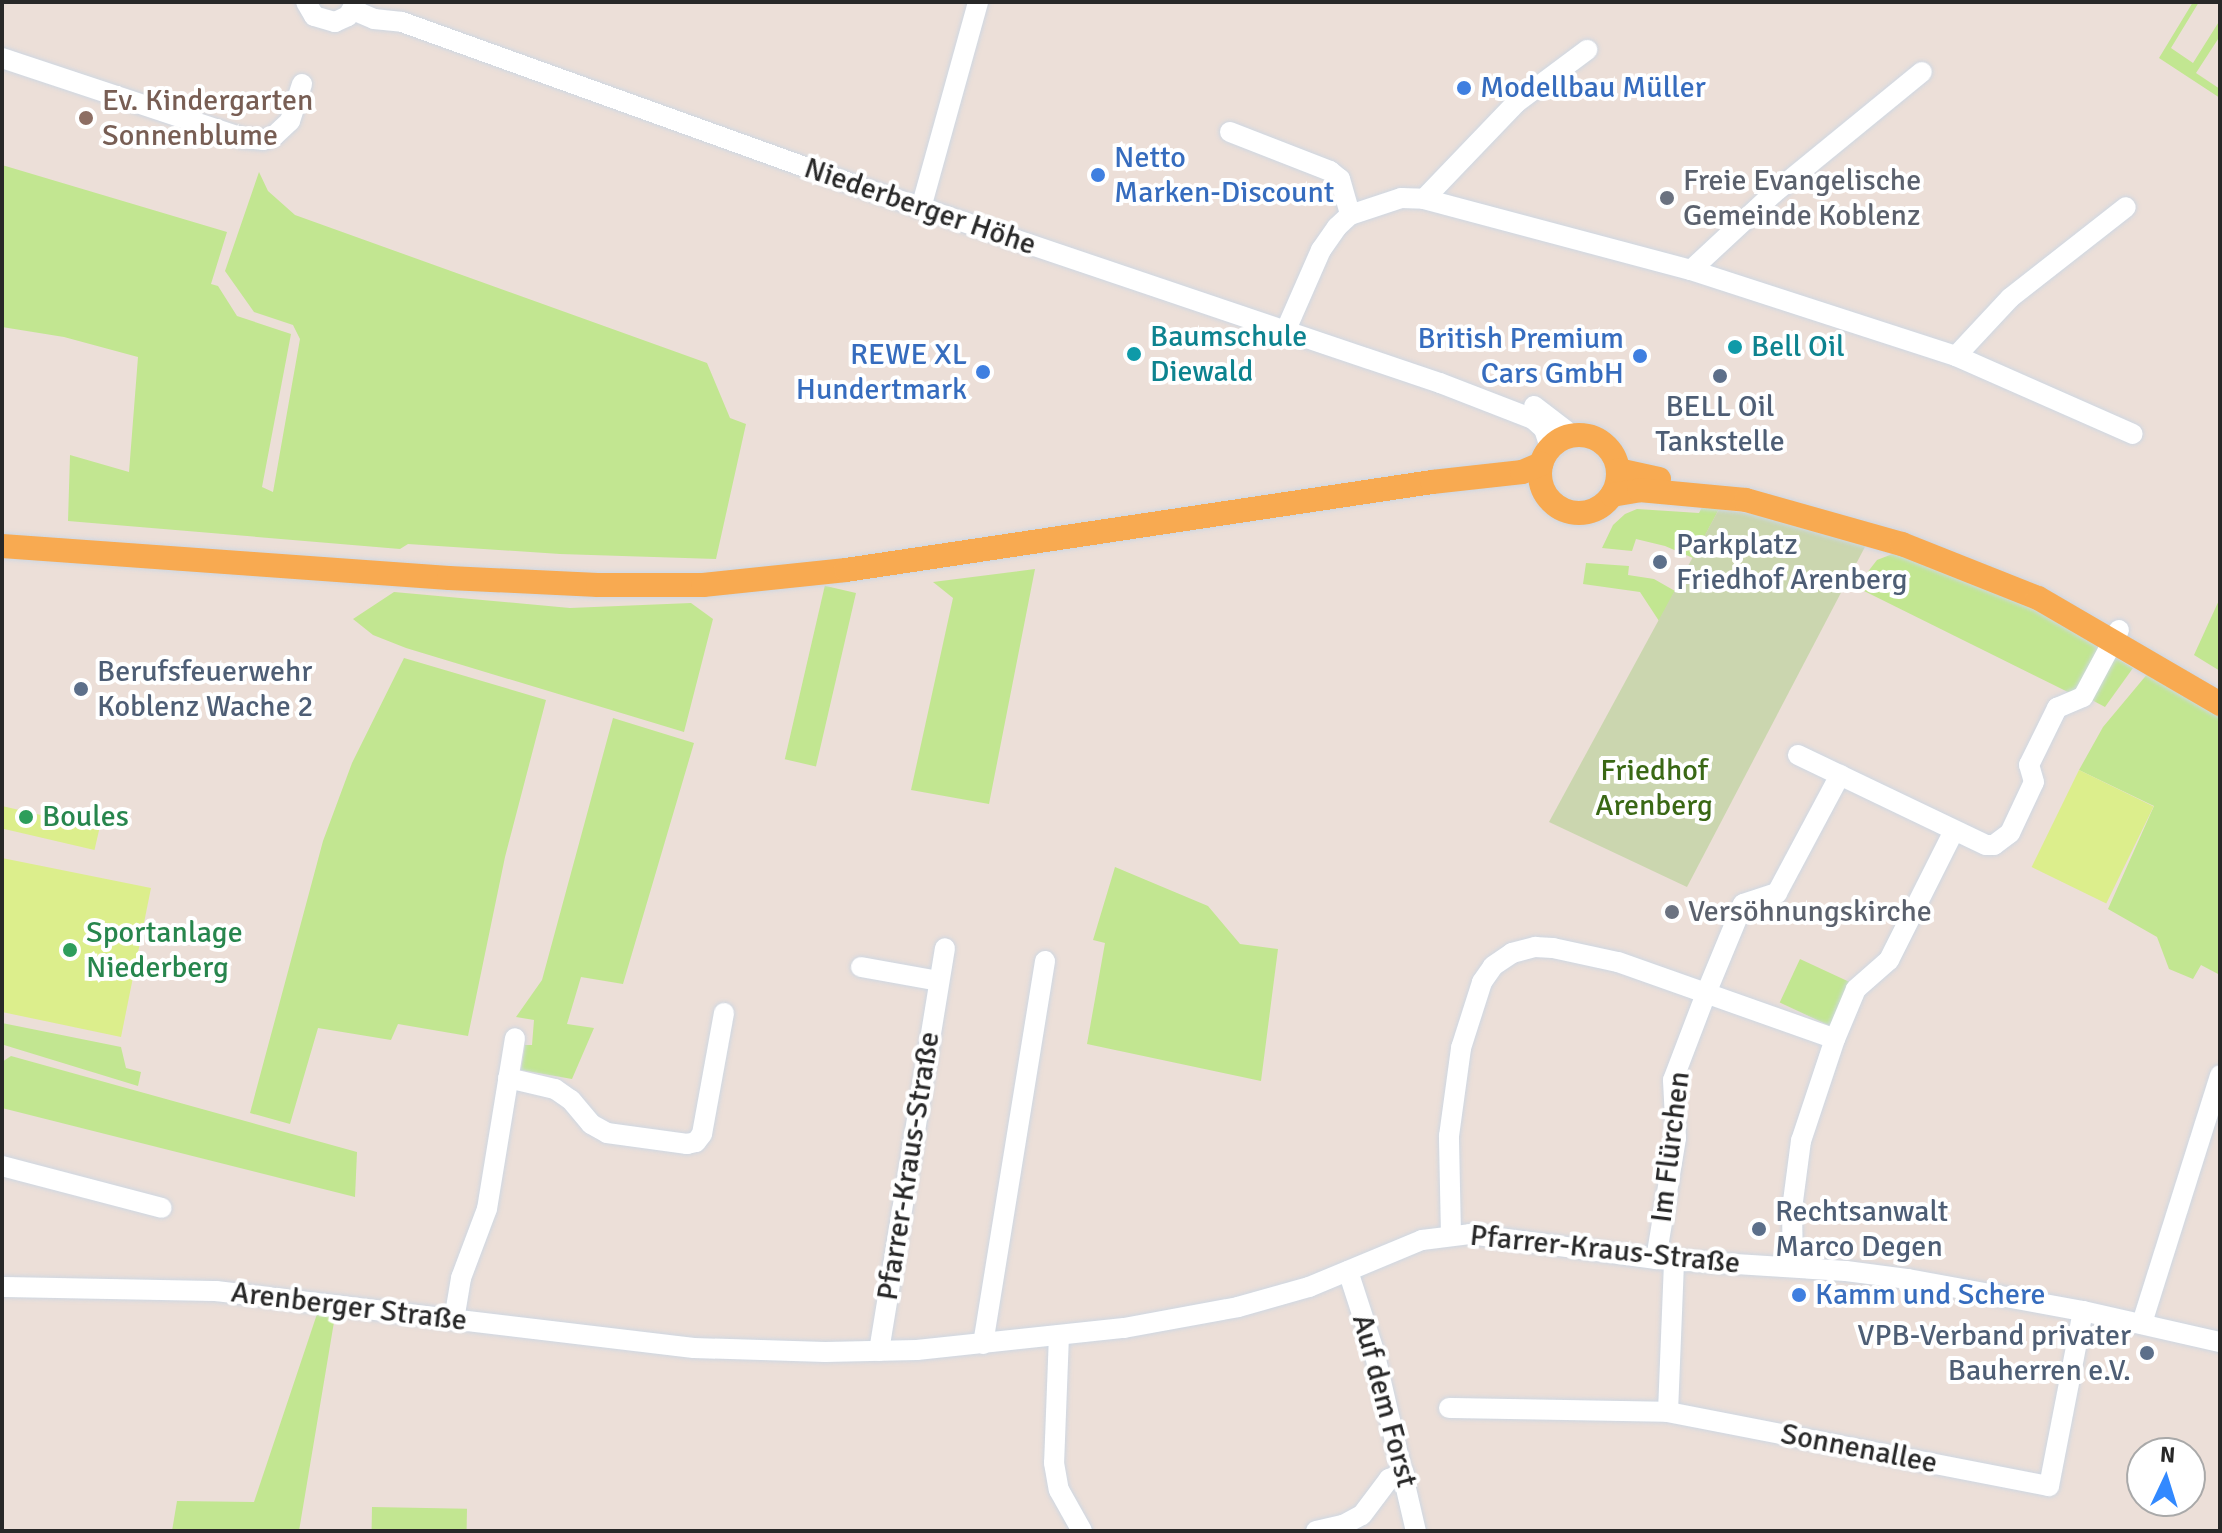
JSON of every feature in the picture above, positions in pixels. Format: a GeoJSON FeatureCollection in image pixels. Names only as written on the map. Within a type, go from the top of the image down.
{"type":"FeatureCollection","features":[{"type":"Feature","properties":{"kind":"main road"},"geometry":{"type":"LineString","coordinates":[[1412,488],[1432,482],[1522,472],[1572,435],[1591,436],[1607,446],[1618,470],[1612,495]]}},
{"type":"Feature","properties":{"kind":"main road"},"geometry":{"type":"LineString","coordinates":[[1543,491],[1545,455]]}},
{"type":"Feature","properties":{"kind":"main road"},"geometry":{"type":"LineString","coordinates":[[1618,470],[1639,477],[1767,495],[1920,537],[1995,567],[2220,695]]}},
{"type":"Feature","properties":{"kind":"main road"},"geometry":{"type":"LineString","coordinates":[[2,546],[449,578],[598,585],[703,585],[846,570],[1412,488],[1525,486],[1543,491],[1553,504],[1574,513],[1594,510],[1612,495],[1639,490],[1724,497],[1809,515],[1912,547],[2024,591],[2116,636],[2220,704]]}},
{"type":"Feature","properties":{"kind":"street"},"geometry":{"type":"LineString","coordinates":[[306,2],[314,16],[328,22],[342,20],[358,5]]}},
{"type":"Feature","properties":{"kind":"street"},"geometry":{"type":"LineString","coordinates":[[921,208],[978,2]]}},
{"type":"Feature","properties":{"kind":"street","name":"Niederberger Höhe"},"geometry":{"type":"LineString","coordinates":[[358,5],[374,19],[402,22],[921,208],[1440,383],[1533,419],[1544,429],[1545,455]]}},
{"type":"Feature","properties":{"kind":"street"},"geometry":{"type":"LineString","coordinates":[[1424,199],[1516,103],[1587,50]]}},
{"type":"Feature","properties":{"kind":"street"},"geometry":{"type":"LineString","coordinates":[[2,58],[242,138],[263,140],[274,136],[290,121],[302,84]]}},
{"type":"Feature","properties":{"kind":"street"},"geometry":{"type":"LineString","coordinates":[[1691,270],[1774,193],[1922,72]]}},
{"type":"Feature","properties":{"kind":"street"},"geometry":{"type":"LineString","coordinates":[[1230,132],[1330,171],[1340,179],[1350,215]]}},
{"type":"Feature","properties":{"kind":"street"},"geometry":{"type":"LineString","coordinates":[[1285,332],[1321,250],[1350,215],[1401,198],[1424,199],[1691,270],[1956,356],[2133,434]]}},
{"type":"Feature","properties":{"kind":"street"},"geometry":{"type":"LineString","coordinates":[[1956,356],[2010,298],[2126,207]]}},
{"type":"Feature","properties":{"kind":"street","name":"Niederberger Höhe"},"geometry":{"type":"LineString","coordinates":[[1440,383],[1465,386],[1526,403],[1546,413],[1572,435]]}},
{"type":"Feature","properties":{"kind":"street"},"geometry":{"type":"LineString","coordinates":[[1798,755],[1954,831],[1986,845],[1994,845],[2010,833],[2034,782],[2029,765],[2057,708],[2083,697],[2116,636]]}},
{"type":"Feature","properties":{"kind":"street","name":"Im Flürchen"},"geometry":{"type":"LineString","coordinates":[[1665,1260],[1676,1138],[1673,1080],[1743,904],[1777,893],[1840,775]]}},
{"type":"Feature","properties":{"kind":"street"},"geometry":{"type":"LineString","coordinates":[[1793,1267],[1792,1209],[1801,1141],[1835,1039],[1856,989],[1889,960],[1954,831]]}},
{"type":"Feature","properties":{"kind":"street","name":"Pfarrer-Kraus-Straße"},"geometry":{"type":"LineString","coordinates":[[879,1351],[945,948]]}},
{"type":"Feature","properties":{"kind":"street"},"geometry":{"type":"LineString","coordinates":[[1451,1235],[1448,1159],[1452,1095],[1477,992],[1493,966],[1523,949],[1553,948],[1648,970],[1835,1039]]}},
{"type":"Feature","properties":{"kind":"street"},"geometry":{"type":"LineString","coordinates":[[983,1344],[1045,961]]}},
{"type":"Feature","properties":{"kind":"street"},"geometry":{"type":"LineString","coordinates":[[861,967],[939,981]]}},
{"type":"Feature","properties":{"kind":"street"},"geometry":{"type":"LineString","coordinates":[[508,1078],[555,1089],[571,1100],[591,1124],[607,1133],[687,1144],[696,1142],[702,1134],[724,1013]]}},
{"type":"Feature","properties":{"kind":"street"},"geometry":{"type":"LineString","coordinates":[[454,1320],[461,1278],[487,1209],[515,1038]]}},
{"type":"Feature","properties":{"kind":"street"},"geometry":{"type":"LineString","coordinates":[[2142,1323],[2220,1075]]}},
{"type":"Feature","properties":{"kind":"street"},"geometry":{"type":"LineString","coordinates":[[2,1166],[162,1208]]}},
{"type":"Feature","properties":{"kind":"street","name":"Pfarrer-Kraus-Straße"},"geometry":{"type":"LineString","coordinates":[[694,1348],[879,1351],[983,1344],[1177,1319],[1258,1303],[1348,1271],[1408,1244],[1451,1235],[1513,1237],[1665,1260],[1793,1267],[1908,1279],[2083,1311],[2220,1342]]}},
{"type":"Feature","properties":{"kind":"street"},"geometry":{"type":"LineString","coordinates":[[1665,1260],[1668,1412]]}},
{"type":"Feature","properties":{"kind":"street","name":"Auf dem Forst"},"geometry":{"type":"LineString","coordinates":[[1348,1271],[1374,1351],[1416,1531]]}},
{"type":"Feature","properties":{"kind":"street","name":"Arenberger Straße"},"geometry":{"type":"LineString","coordinates":[[2,1287],[216,1291],[694,1348]]}},
{"type":"Feature","properties":{"kind":"street","name":"Sonnenallee"},"geometry":{"type":"LineString","coordinates":[[1449,1408],[1668,1412],[2049,1486],[2083,1311]]}},
{"type":"Feature","properties":{"kind":"street"},"geometry":{"type":"LineString","coordinates":[[1059,1335],[1054,1463],[1059,1490],[1082,1531]]}},
{"type":"Feature","properties":{"kind":"street"},"geometry":{"type":"LineString","coordinates":[[1316,1531],[1343,1525],[1362,1515],[1389,1479],[1404,1473]]}},
{"type":"Feature","properties":{"kind":"green space"},"geometry":{"type":"Polygon","coordinates":[[[2193,2],[2199,2],[2171,48],[2193,63],[2220,20],[2220,36],[2196,73],[2220,89],[2220,98],[2159,58],[2193,2]]]}},
{"type":"Feature","properties":{"kind":"green space"},"geometry":{"type":"Polygon","coordinates":[[[2,165],[227,232],[211,284],[218,286],[237,316],[291,334],[262,487],[273,492],[300,339],[293,325],[254,312],[225,271],[259,172],[268,191],[295,215],[707,363],[730,418],[746,424],[716,559],[560,554],[408,544],[400,549],[68,521],[70,455],[129,472],[138,357],[64,337],[2,327],[2,165]]]}},
{"type":"Feature","properties":{"kind":"green space"},"geometry":{"type":"Polygon","coordinates":[[[1703,505],[1719,509],[1693,558],[1665,546],[1636,539],[1632,551],[1602,548],[1613,525],[1625,514],[1637,509],[1699,513],[1703,505]]]}},
{"type":"Feature","properties":{"kind":"green space","name":"Friedhof Arenberg"},"geometry":{"type":"Polygon","coordinates":[[[1719,509],[1761,515],[1867,543],[1687,887],[1549,822],[1719,509]]]}},
{"type":"Feature","properties":{"kind":"green space"},"geometry":{"type":"Polygon","coordinates":[[[1895,553],[2026,602],[2101,643],[2074,695],[1856,587],[1877,560],[1895,553]]]}},
{"type":"Feature","properties":{"kind":"green space"},"geometry":{"type":"Polygon","coordinates":[[[1586,563],[1629,566],[1628,575],[1654,579],[1675,591],[1659,621],[1640,592],[1583,584],[1586,563]]]}},
{"type":"Feature","properties":{"kind":"green space"},"geometry":{"type":"Polygon","coordinates":[[[1035,569],[989,804],[911,790],[953,598],[933,582],[1035,569]]]}},
{"type":"Feature","properties":{"kind":"green space"},"geometry":{"type":"Polygon","coordinates":[[[825,586],[856,593],[816,766],[785,759],[825,586]]]}},
{"type":"Feature","properties":{"kind":"green space"},"geometry":{"type":"Polygon","coordinates":[[[394,592],[570,608],[691,603],[713,619],[684,732],[406,648],[373,635],[353,619],[394,592]]]}},
{"type":"Feature","properties":{"kind":"green space"},"geometry":{"type":"Polygon","coordinates":[[[2220,598],[2220,671],[2194,655],[2220,598]]]}},
{"type":"Feature","properties":{"kind":"green space"},"geometry":{"type":"Polygon","coordinates":[[[2113,656],[2133,668],[2105,707],[2088,698],[2113,656]]]}},
{"type":"Feature","properties":{"kind":"green space"},"geometry":{"type":"Polygon","coordinates":[[[404,658],[546,700],[505,857],[468,1036],[398,1024],[391,1040],[318,1028],[290,1124],[250,1113],[323,841],[352,763],[404,658]]]}},
{"type":"Feature","properties":{"kind":"green space"},"geometry":{"type":"Polygon","coordinates":[[[2149,672],[2220,715],[2220,975],[2201,965],[2193,979],[2169,969],[2157,937],[2108,909],[2154,806],[2079,770],[2103,727],[2149,672]]]}},
{"type":"Feature","properties":{"kind":"green space"},"geometry":{"type":"Polygon","coordinates":[[[613,718],[694,743],[623,984],[581,977],[567,1024],[594,1028],[572,1079],[521,1070],[525,1045],[532,1045],[534,1020],[516,1017],[542,980],[613,718]]]}},
{"type":"Feature","properties":{"kind":"green space"},"geometry":{"type":"Polygon","coordinates":[[[2079,770],[2154,806],[2106,903],[2032,867],[2079,770]]]}},
{"type":"Feature","properties":{"kind":"green space","name":"Boules"},"geometry":{"type":"Polygon","coordinates":[[[2,806],[99,828],[94,850],[2,829],[2,806]]]}},
{"type":"Feature","properties":{"kind":"green space","name":"Sportanlage Niederberg"},"geometry":{"type":"Polygon","coordinates":[[[2,858],[151,888],[121,1037],[2,1012],[2,858]]]}},
{"type":"Feature","properties":{"kind":"green space"},"geometry":{"type":"Polygon","coordinates":[[[1115,867],[1208,906],[1240,944],[1278,949],[1261,1081],[1087,1044],[1105,943],[1093,940],[1115,867]]]}},
{"type":"Feature","properties":{"kind":"green space"},"geometry":{"type":"Polygon","coordinates":[[[1800,959],[1854,984],[1834,1028],[1780,1003],[1800,959]]]}},
{"type":"Feature","properties":{"kind":"green space"},"geometry":{"type":"Polygon","coordinates":[[[2,1023],[121,1047],[126,1068],[141,1072],[138,1086],[4,1045],[2,1023]]]}},
{"type":"Feature","properties":{"kind":"green space"},"geometry":{"type":"Polygon","coordinates":[[[11,1056],[357,1152],[355,1197],[2,1108],[2,1062],[11,1056]]]}},
{"type":"Feature","properties":{"kind":"green space"},"geometry":{"type":"Polygon","coordinates":[[[317,1314],[335,1316],[299,1531],[172,1531],[177,1501],[254,1502],[317,1314]]]}},
{"type":"Feature","properties":{"kind":"green space"},"geometry":{"type":"Polygon","coordinates":[[[372,1507],[467,1509],[467,1531],[372,1531],[372,1507]]]}},
{"type":"Feature","properties":{"kind":"place","name":"Modellbau Müller"},"geometry":{"type":"Point","coordinates":[1464,88]}},
{"type":"Feature","properties":{"kind":"place","name":"Ev. Kindergarten Sonnenblume"},"geometry":{"type":"Point","coordinates":[86,118]}},
{"type":"Feature","properties":{"kind":"place","name":"Netto Marken-Discount"},"geometry":{"type":"Point","coordinates":[1098,175]}},
{"type":"Feature","properties":{"kind":"place","name":"Freie Evangelische Gemeinde Koblenz"},"geometry":{"type":"Point","coordinates":[1667,198]}},
{"type":"Feature","properties":{"kind":"place","name":"Bell Oil"},"geometry":{"type":"Point","coordinates":[1735,347]}},
{"type":"Feature","properties":{"kind":"place","name":"Baumschule Diewald"},"geometry":{"type":"Point","coordinates":[1134,354]}},
{"type":"Feature","properties":{"kind":"place","name":"British Premium Cars GmbH"},"geometry":{"type":"Point","coordinates":[1640,356]}},
{"type":"Feature","properties":{"kind":"place","name":"REWE XL Hundertmark"},"geometry":{"type":"Point","coordinates":[983,372]}},
{"type":"Feature","properties":{"kind":"place","name":"BELL Oil Tankstelle"},"geometry":{"type":"Point","coordinates":[1720,376]}},
{"type":"Feature","properties":{"kind":"place","name":"Parkplatz Friedhof Arenberg"},"geometry":{"type":"Point","coordinates":[1660,562]}},
{"type":"Feature","properties":{"kind":"place","name":"Berufsfeuerwehr Koblenz Wache 2"},"geometry":{"type":"Point","coordinates":[81,689]}},
{"type":"Feature","properties":{"kind":"place","name":"Boules"},"geometry":{"type":"Point","coordinates":[26,817]}},
{"type":"Feature","properties":{"kind":"place","name":"Versöhnungskirche"},"geometry":{"type":"Point","coordinates":[1672,912]}},
{"type":"Feature","properties":{"kind":"place","name":"Sportanlage Niederberg"},"geometry":{"type":"Point","coordinates":[70,950]}},
{"type":"Feature","properties":{"kind":"place","name":"Rechtsanwalt Marco Degen"},"geometry":{"type":"Point","coordinates":[1759,1229]}},
{"type":"Feature","properties":{"kind":"place","name":"Kamm und Schere"},"geometry":{"type":"Point","coordinates":[1799,1295]}},
{"type":"Feature","properties":{"kind":"place","name":"VPB-Verband privater Bauherren e.V."},"geometry":{"type":"Point","coordinates":[2147,1353]}}]}
